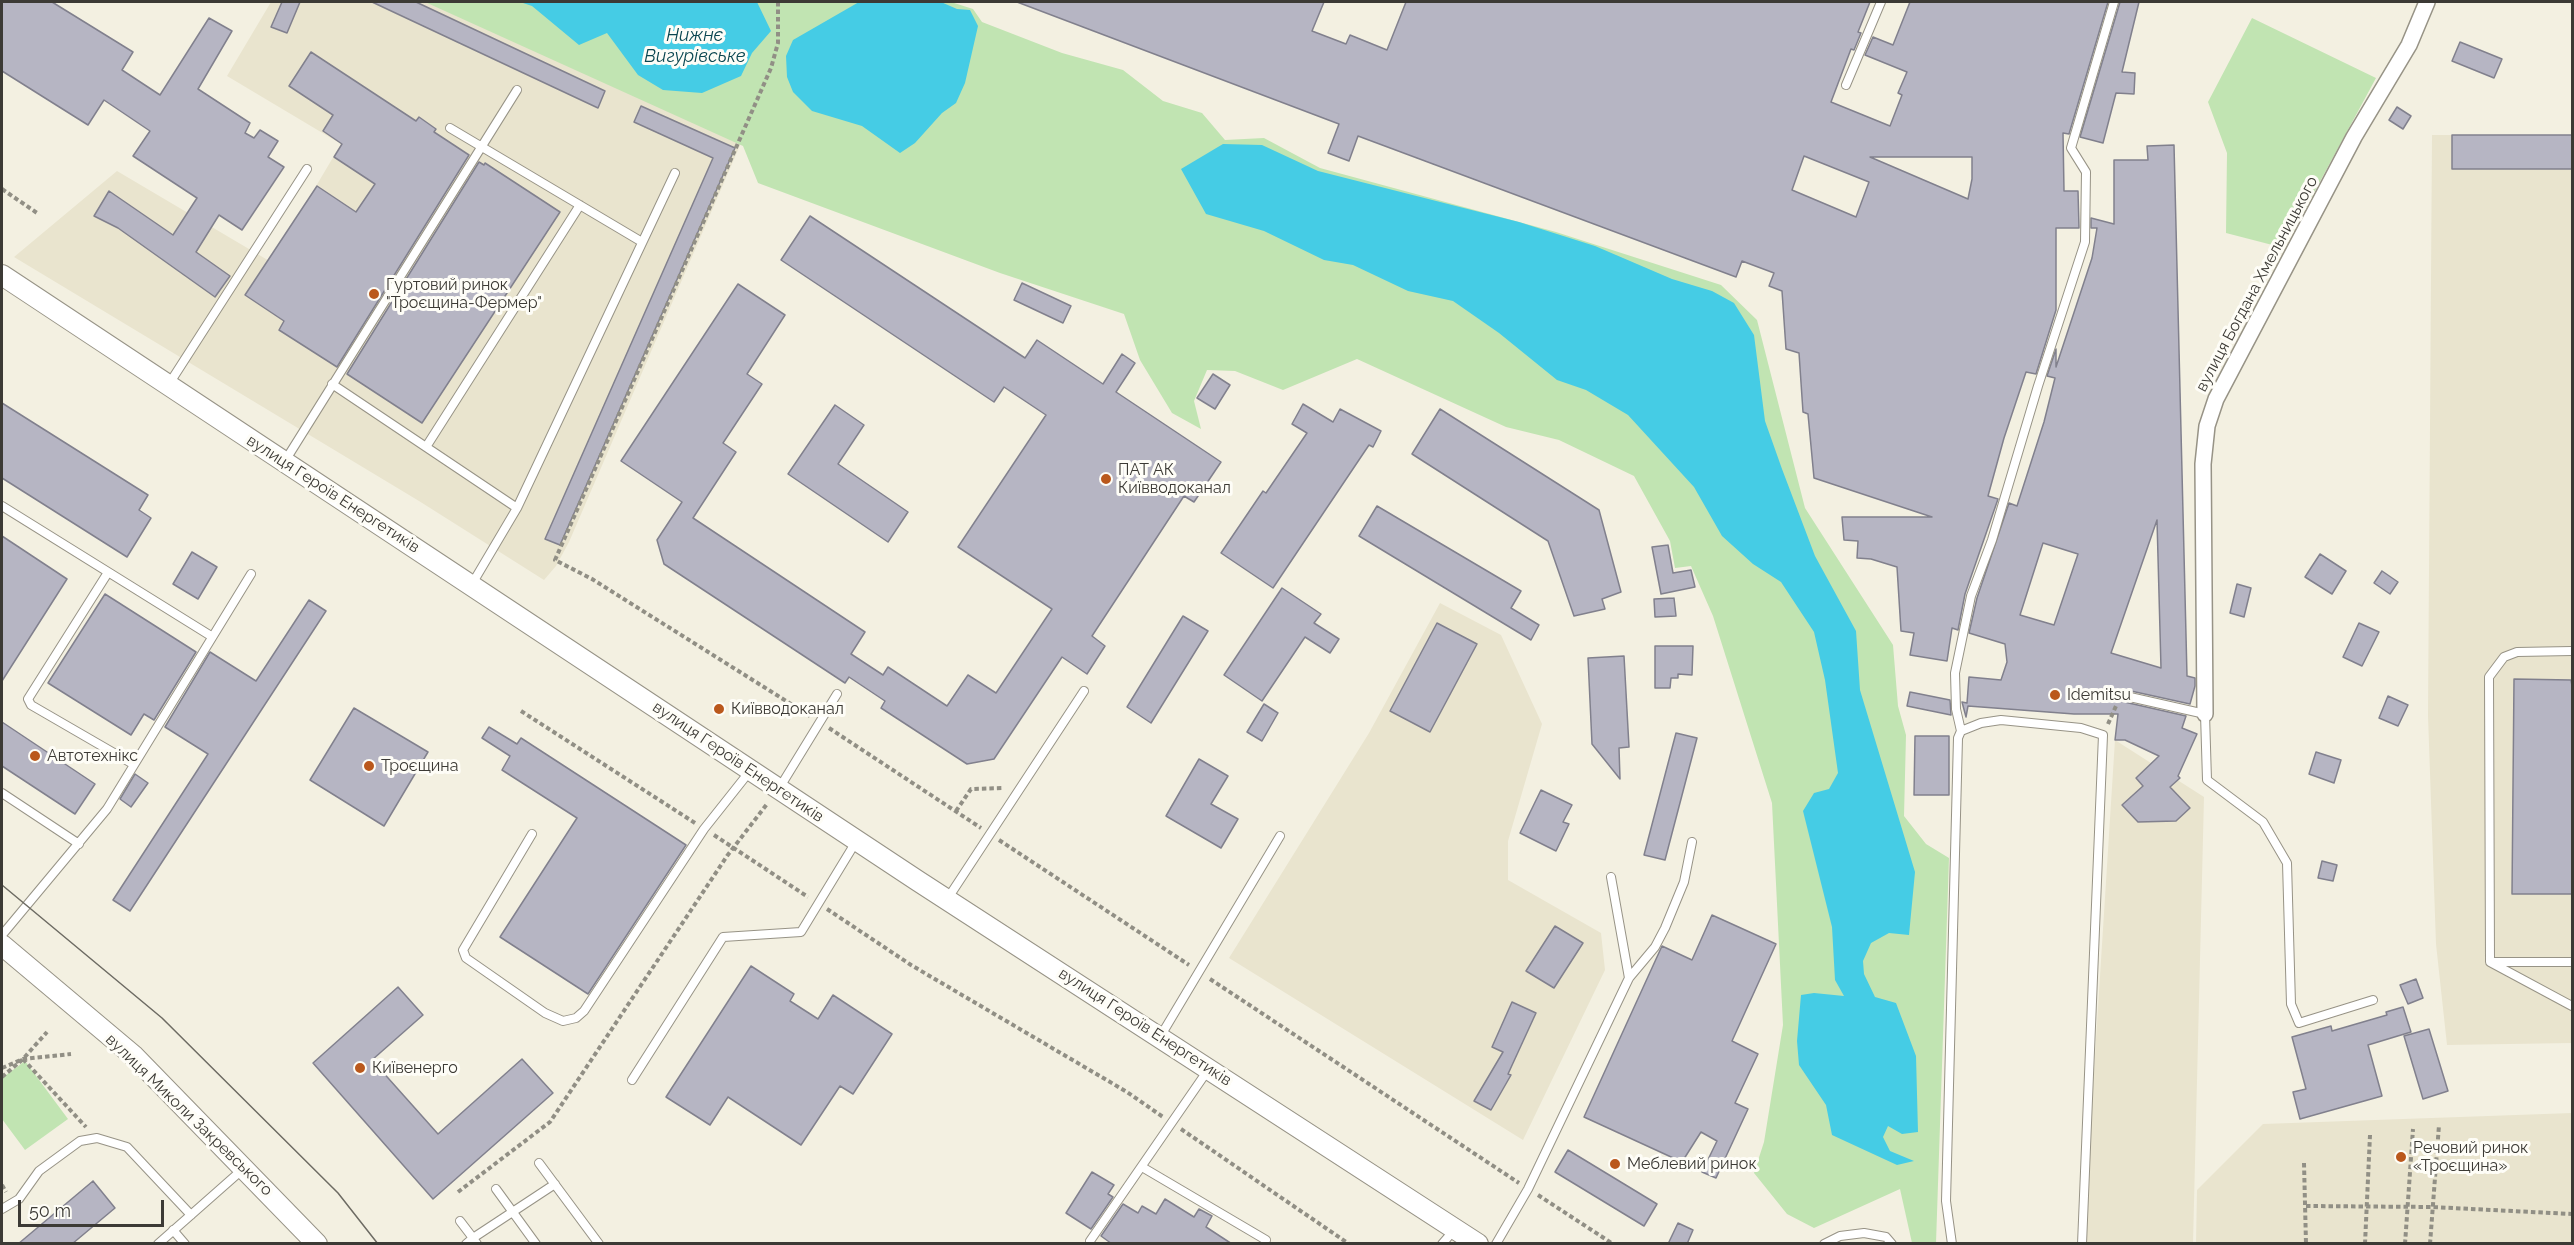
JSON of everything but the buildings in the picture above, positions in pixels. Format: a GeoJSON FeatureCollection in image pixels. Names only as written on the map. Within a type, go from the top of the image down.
{"type":"FeatureCollection","features":[{"type":"Feature","properties":{"kind":"street","name":"вулиця Богдана Хмельницького"},"geometry":{"type":"LineString","coordinates":[[2205,714],[2203,464],[2210,417],[2216,399],[2354,137],[2409,45],[2427,2]]}},
{"type":"Feature","properties":{"kind":"street","name":"вулиця Героїв Енергетиків"},"geometry":{"type":"LineString","coordinates":[[2,275],[947,900],[1478,1244]]}},
{"type":"Feature","properties":{"kind":"street","name":"вулиця Миколи Закревського"},"geometry":{"type":"LineString","coordinates":[[2,945],[134,1056],[317,1244]]}},
{"type":"Feature","properties":{"kind":"lane"},"geometry":{"type":"LineString","coordinates":[[1846,85],[1881,2]]}},
{"type":"Feature","properties":{"kind":"lane"},"geometry":{"type":"LineString","coordinates":[[1952,1244],[1946,1201],[1958,738],[1961,731],[1956,709],[1954,673],[1971,596],[1992,540],[2038,386],[2085,242],[2086,172],[2071,148],[2114,2]]}},
{"type":"Feature","properties":{"kind":"lane"},"geometry":{"type":"LineString","coordinates":[[285,462],[517,90]]}},
{"type":"Feature","properties":{"kind":"lane"},"geometry":{"type":"LineString","coordinates":[[450,128],[642,243]]}},
{"type":"Feature","properties":{"kind":"lane"},"geometry":{"type":"LineString","coordinates":[[168,385],[307,169]]}},
{"type":"Feature","properties":{"kind":"lane"},"geometry":{"type":"LineString","coordinates":[[472,585],[517,508],[675,173]]}},
{"type":"Feature","properties":{"kind":"lane"},"geometry":{"type":"LineString","coordinates":[[426,447],[580,205]]}},
{"type":"Feature","properties":{"kind":"lane"},"geometry":{"type":"LineString","coordinates":[[332,384],[517,508]]}},
{"type":"Feature","properties":{"kind":"lane"},"geometry":{"type":"LineString","coordinates":[[2,506],[107,574],[211,636]]}},
{"type":"Feature","properties":{"kind":"lane"},"geometry":{"type":"LineString","coordinates":[[107,574],[28,699],[31,705],[134,764]]}},
{"type":"Feature","properties":{"kind":"lane"},"geometry":{"type":"LineString","coordinates":[[2,935],[106,810],[251,574]]}},
{"type":"Feature","properties":{"kind":"lane"},"geometry":{"type":"LineString","coordinates":[[2490,962],[2489,677],[2504,657],[2517,652],[2572,651]]}},
{"type":"Feature","properties":{"kind":"lane"},"geometry":{"type":"LineString","coordinates":[[947,900],[1084,691]]}},
{"type":"Feature","properties":{"kind":"lane"},"geometry":{"type":"LineString","coordinates":[[779,788],[837,694]]}},
{"type":"Feature","properties":{"kind":"lane"},"geometry":{"type":"LineString","coordinates":[[2121,695],[2205,714],[2207,780],[2262,822],[2287,863],[2291,1005],[2299,1023],[2373,1000]]}},
{"type":"Feature","properties":{"kind":"lane"},"geometry":{"type":"LineString","coordinates":[[1961,731],[1982,723],[2001,720],[2081,728],[2103,735],[2082,1244]]}},
{"type":"Feature","properties":{"kind":"lane"},"geometry":{"type":"LineString","coordinates":[[532,834],[463,950],[466,958],[545,1013],[563,1021],[576,1018],[584,1011],[704,829],[751,770]]}},
{"type":"Feature","properties":{"kind":"lane"},"geometry":{"type":"LineString","coordinates":[[2,793],[79,844]]}},
{"type":"Feature","properties":{"kind":"lane"},"geometry":{"type":"LineString","coordinates":[[1160,1037],[1280,836]]}},
{"type":"Feature","properties":{"kind":"lane"},"geometry":{"type":"LineString","coordinates":[[632,1080],[723,937],[801,932],[857,840]]}},
{"type":"Feature","properties":{"kind":"lane"},"geometry":{"type":"LineString","coordinates":[[1496,1244],[1528,1189],[1629,978],[1655,947],[1665,928],[1684,882],[1692,842]]}},
{"type":"Feature","properties":{"kind":"lane"},"geometry":{"type":"LineString","coordinates":[[1611,877],[1629,978]]}},
{"type":"Feature","properties":{"kind":"lane"},"geometry":{"type":"LineString","coordinates":[[2490,962],[2572,962]]}},
{"type":"Feature","properties":{"kind":"lane"},"geometry":{"type":"LineString","coordinates":[[2490,962],[2572,1006]]}},
{"type":"Feature","properties":{"kind":"lane"},"geometry":{"type":"LineString","coordinates":[[1090,1241],[1209,1068]]}},
{"type":"Feature","properties":{"kind":"lane"},"geometry":{"type":"LineString","coordinates":[[2,1209],[19,1199],[39,1171],[47,1165],[80,1141],[97,1138],[127,1146],[190,1215]]}},
{"type":"Feature","properties":{"kind":"lane"},"geometry":{"type":"LineString","coordinates":[[539,1163],[599,1244]]}},
{"type":"Feature","properties":{"kind":"lane"},"geometry":{"type":"LineString","coordinates":[[1142,1167],[1266,1240]]}},
{"type":"Feature","properties":{"kind":"lane"},"geometry":{"type":"LineString","coordinates":[[158,1244],[244,1168]]}},
{"type":"Feature","properties":{"kind":"lane"},"geometry":{"type":"LineString","coordinates":[[460,1221],[472,1242],[513,1211],[555,1184]]}},
{"type":"Feature","properties":{"kind":"lane"},"geometry":{"type":"LineString","coordinates":[[496,1189],[536,1244]]}},
{"type":"Feature","properties":{"kind":"lane"},"geometry":{"type":"LineString","coordinates":[[1443,1244],[1456,1228]]}},
{"type":"Feature","properties":{"kind":"lane"},"geometry":{"type":"LineString","coordinates":[[173,1230],[185,1244]]}},
{"type":"Feature","properties":{"kind":"lane"},"geometry":{"type":"LineString","coordinates":[[1824,1244],[1840,1236],[1864,1233],[1886,1237],[1892,1244]]}},
{"type":"Feature","properties":{"kind":"path"},"geometry":{"type":"LineString","coordinates":[[778,2],[778,43],[771,68],[555,560],[592,579],[820,722],[1613,1244]]}},
{"type":"Feature","properties":{"kind":"path"},"geometry":{"type":"LineString","coordinates":[[2,189],[37,213]]}},
{"type":"Feature","properties":{"kind":"path"},"geometry":{"type":"LineString","coordinates":[[2103,735],[2121,695]]}},
{"type":"Feature","properties":{"kind":"path"},"geometry":{"type":"LineString","coordinates":[[521,711],[734,847],[911,965],[1126,1092],[1349,1244]]}},
{"type":"Feature","properties":{"kind":"path"},"geometry":{"type":"LineString","coordinates":[[458,1192],[550,1122],[734,847],[779,788]]}},
{"type":"Feature","properties":{"kind":"path"},"geometry":{"type":"LineString","coordinates":[[956,811],[971,789],[1020,788]]}},
{"type":"Feature","properties":{"kind":"path"},"geometry":{"type":"LineString","coordinates":[[2,1077],[23,1059],[47,1032]]}},
{"type":"Feature","properties":{"kind":"path"},"geometry":{"type":"LineString","coordinates":[[2,1068],[23,1059],[71,1054]]}},
{"type":"Feature","properties":{"kind":"path"},"geometry":{"type":"LineString","coordinates":[[23,1059],[97,1138]]}},
{"type":"Feature","properties":{"kind":"path"},"geometry":{"type":"LineString","coordinates":[[2430,1244],[2439,1125]]}},
{"type":"Feature","properties":{"kind":"path"},"geometry":{"type":"LineString","coordinates":[[2405,1244],[2414,1129]]}},
{"type":"Feature","properties":{"kind":"path"},"geometry":{"type":"LineString","coordinates":[[2365,1244],[2370,1135]]}},
{"type":"Feature","properties":{"kind":"path"},"geometry":{"type":"LineString","coordinates":[[2304,1163],[2306,1244]]}},
{"type":"Feature","properties":{"kind":"path"},"geometry":{"type":"LineString","coordinates":[[2306,1206],[2433,1207],[2572,1214]]}},
{"type":"Feature","properties":{"kind":"shaded area","name":"Гуртовий ринок \"Троєщина-Фермер\""},"geometry":{"type":"Polygon","coordinates":[[[271,2],[471,2],[741,143],[569,542],[556,566],[544,580],[419,501],[14,257],[117,171],[271,262],[341,144],[227,76],[271,2]]]}},
{"type":"Feature","properties":{"kind":"shaded area"},"geometry":{"type":"Polygon","coordinates":[[[2432,135],[2572,135],[2572,1043],[2447,1045],[2436,944],[2428,716],[2432,135]]]}},
{"type":"Feature","properties":{"kind":"shaded area"},"geometry":{"type":"Polygon","coordinates":[[[1440,603],[1501,635],[1542,724],[1508,841],[1508,880],[1601,933],[1605,970],[1523,1140],[1229,958],[1369,733],[1440,603]]]}},
{"type":"Feature","properties":{"kind":"shaded area"},"geometry":{"type":"Polygon","coordinates":[[[2115,740],[2204,797],[2193,1243],[2083,1244],[2115,740]]]}},
{"type":"Feature","properties":{"kind":"shaded area","name":"Речовий ринок «Троєщина»"},"geometry":{"type":"Polygon","coordinates":[[[2572,1113],[2572,1243],[2196,1243],[2197,1190],[2263,1124],[2572,1113]]]}},
{"type":"Feature","properties":{"kind":"green space"},"geometry":{"type":"Polygon","coordinates":[[[425,2],[951,2],[973,9],[982,22],[1062,53],[1123,70],[1163,101],[1202,113],[1225,140],[1264,138],[1320,168],[1556,232],[1721,285],[1757,320],[1805,508],[1893,645],[1898,706],[1906,735],[1904,816],[1926,844],[1949,858],[1936,1243],[1912,1243],[1900,1189],[1814,1228],[1787,1214],[1754,1173],[1764,1142],[1783,1025],[1772,803],[1713,616],[1691,566],[1675,568],[1670,541],[1634,476],[1559,440],[1506,427],[1357,359],[1283,390],[1235,371],[1207,370],[1194,401],[1201,429],[1172,413],[1140,360],[1124,314],[1000,273],[758,183],[743,146],[425,2]]]}},
{"type":"Feature","properties":{"kind":"green space"},"geometry":{"type":"Polygon","coordinates":[[[2252,18],[2376,78],[2284,248],[2226,233],[2227,153],[2208,102],[2252,18]]]}},
{"type":"Feature","properties":{"kind":"green space"},"geometry":{"type":"Polygon","coordinates":[[[25,1061],[68,1119],[25,1150],[2,1119],[2,1078],[25,1061]]]}},
{"type":"Feature","properties":{"kind":"water","name":"Нижнє Вигурівське"},"geometry":{"type":"Polygon","coordinates":[[[520,2],[757,2],[771,31],[752,53],[741,76],[702,93],[663,90],[638,75],[607,33],[579,45],[532,6],[520,2]]]}},
{"type":"Feature","properties":{"kind":"water"},"geometry":{"type":"Polygon","coordinates":[[[859,2],[941,2],[957,9],[970,10],[978,26],[965,83],[956,103],[942,113],[915,143],[900,153],[862,126],[812,111],[793,92],[787,77],[786,56],[793,40],[859,2]]]}},
{"type":"Feature","properties":{"kind":"water"},"geometry":{"type":"Polygon","coordinates":[[[1223,144],[1262,145],[1318,171],[1519,222],[1595,246],[1672,279],[1712,291],[1734,303],[1754,335],[1765,421],[1782,469],[1815,556],[1856,631],[1860,690],[1915,872],[1909,935],[1889,933],[1871,943],[1863,961],[1864,974],[1875,997],[1896,1003],[1916,1056],[1918,1132],[1902,1134],[1888,1126],[1883,1137],[1890,1151],[1914,1161],[1897,1165],[1832,1135],[1826,1105],[1799,1065],[1797,1041],[1801,995],[1814,993],[1844,996],[1835,980],[1832,927],[1803,811],[1814,793],[1829,789],[1838,773],[1825,680],[1814,632],[1781,582],[1753,564],[1722,536],[1694,487],[1628,415],[1586,390],[1557,380],[1499,333],[1453,301],[1408,291],[1353,265],[1324,260],[1264,231],[1206,214],[1181,169],[1223,144]]]}},
{"type":"Feature","properties":{"kind":"tram line"},"geometry":{"type":"LineString","coordinates":[[2,885],[162,1018],[338,1193],[378,1244]]}},
{"type":"Feature","properties":{"kind":"place","name":"Гуртовий ринок \"Троєщина-Фермер\""},"geometry":{"type":"Point","coordinates":[374,294]}},
{"type":"Feature","properties":{"kind":"place","name":"ПАТ АК Київводоканал"},"geometry":{"type":"Point","coordinates":[1106,479]}},
{"type":"Feature","properties":{"kind":"place","name":"Idemitsu"},"geometry":{"type":"Point","coordinates":[2055,695]}},
{"type":"Feature","properties":{"kind":"place","name":"Київводоканал"},"geometry":{"type":"Point","coordinates":[719,709]}},
{"type":"Feature","properties":{"kind":"place","name":"Автотехнікс"},"geometry":{"type":"Point","coordinates":[35,756]}},
{"type":"Feature","properties":{"kind":"place","name":"Троєщина"},"geometry":{"type":"Point","coordinates":[369,766]}},
{"type":"Feature","properties":{"kind":"place","name":"Київенерго"},"geometry":{"type":"Point","coordinates":[360,1068]}},
{"type":"Feature","properties":{"kind":"place","name":"Речовий ринок «Троєщина»"},"geometry":{"type":"Point","coordinates":[2401,1157]}},
{"type":"Feature","properties":{"kind":"place","name":"Меблевий ринок"},"geometry":{"type":"Point","coordinates":[1615,1164]}}]}
